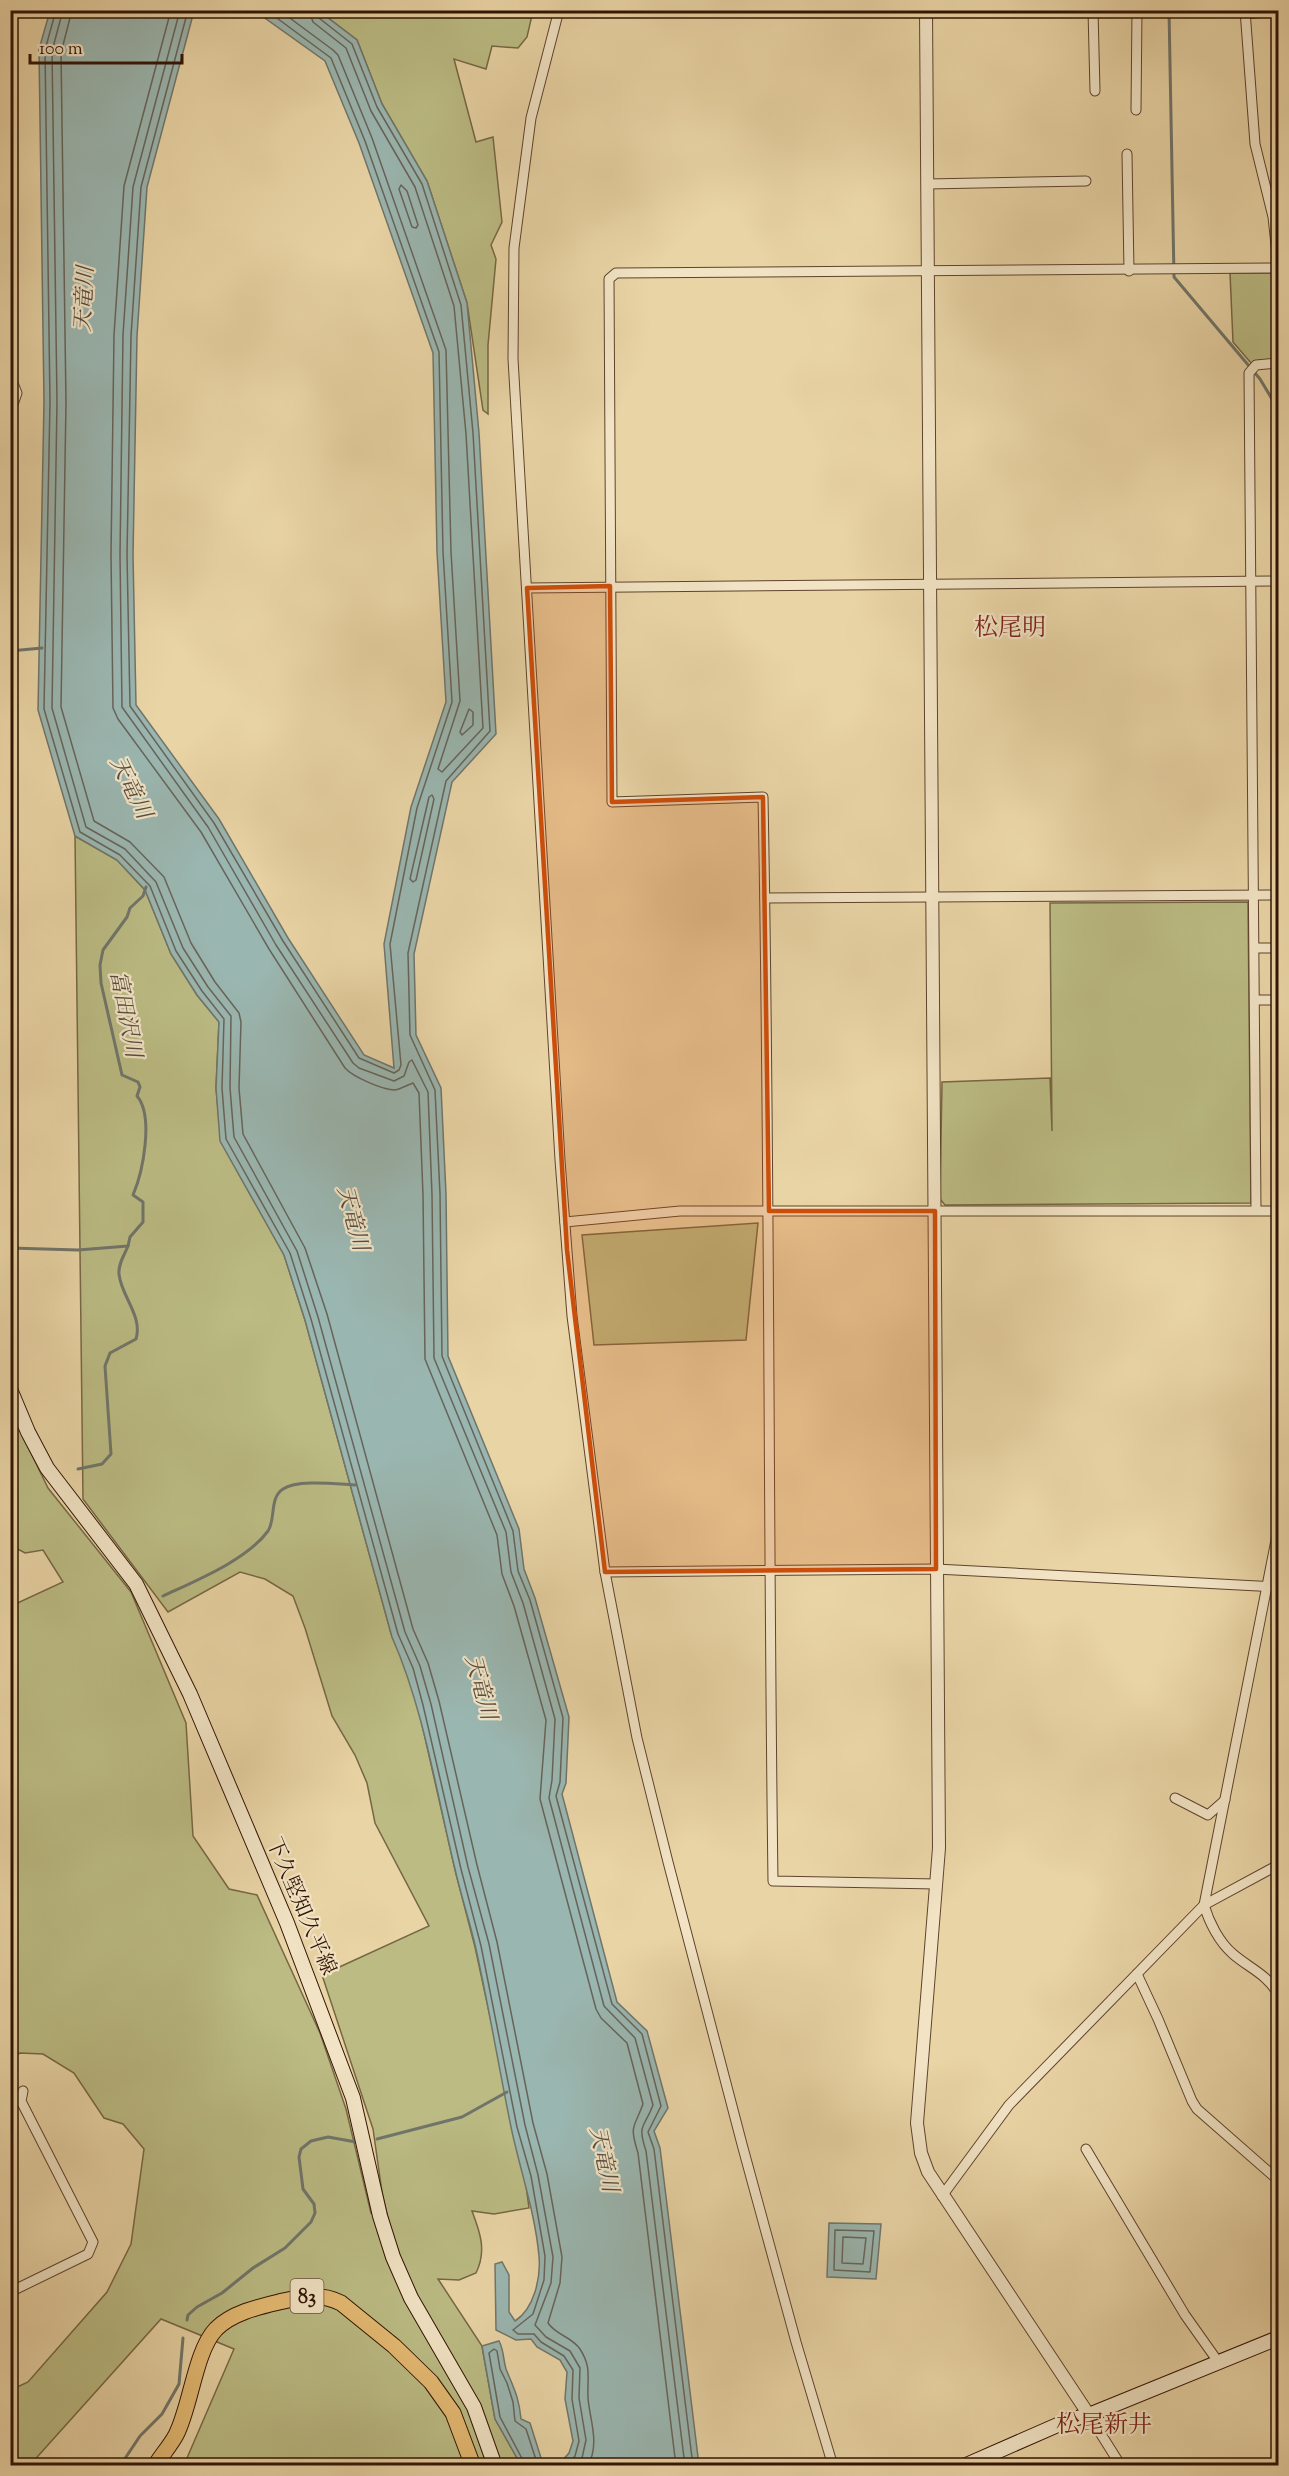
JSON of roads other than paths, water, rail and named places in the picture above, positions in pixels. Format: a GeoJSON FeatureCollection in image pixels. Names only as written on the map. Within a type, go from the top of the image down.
{"type":"FeatureCollection","features":[{"type":"Feature","properties":{"kind":"main road","name":"下久堅知久平線"},"geometry":{"type":"LineString","coordinates":[[10,1389],[28,1432],[47,1468],[136,1584],[190,1694],[287,1923],[353,2098],[380,2216],[393,2257],[416,2307],[474,2407],[495,2466]]}},
{"type":"Feature","properties":{"kind":"main road","name":"83"},"geometry":{"type":"LineString","coordinates":[[154,2466],[176,2436],[200,2362],[217,2328],[230,2318],[249,2311],[314,2295],[328,2297],[341,2304],[421,2371],[453,2413],[473,2466]]}},
{"type":"Feature","properties":{"kind":"main road"},"geometry":{"type":"LineString","coordinates":[[964,2466],[1069,2420],[1089,2415],[1278,2338]]}},
{"type":"Feature","properties":{"kind":"street"},"geometry":{"type":"LineString","coordinates":[[559,10],[531,118],[514,248],[513,359],[572,1316],[605,1572],[637,1738],[749,2171],[833,2466]]}},
{"type":"Feature","properties":{"kind":"street"},"geometry":{"type":"LineString","coordinates":[[926,10],[939,1848],[938,1884],[917,2123],[921,2153],[928,2172],[942,2196],[1121,2466]]}},
{"type":"Feature","properties":{"kind":"street"},"geometry":{"type":"LineString","coordinates":[[1093,10],[1095,91]]}},
{"type":"Feature","properties":{"kind":"street"},"geometry":{"type":"LineString","coordinates":[[1136,110],[1137,10]]}},
{"type":"Feature","properties":{"kind":"street"},"geometry":{"type":"LineString","coordinates":[[1278,11],[1245,12],[1255,144],[1278,243],[1278,263]]}},
{"type":"Feature","properties":{"kind":"street"},"geometry":{"type":"LineString","coordinates":[[1127,154],[1129,271]]}},
{"type":"Feature","properties":{"kind":"street"},"geometry":{"type":"LineString","coordinates":[[927,184],[1086,181]]}},
{"type":"Feature","properties":{"kind":"street"},"geometry":{"type":"LineString","coordinates":[[938,1884],[773,1881],[769,1570],[769,1211],[765,1084],[763,797],[612,802],[609,279],[616,273],[1165,271],[1278,268]]}},
{"type":"Feature","properties":{"kind":"street"},"geometry":{"type":"LineString","coordinates":[[1256,1209],[1251,582],[1253,368],[1278,363]]}},
{"type":"Feature","properties":{"kind":"street"},"geometry":{"type":"LineString","coordinates":[[10,376],[18,393],[10,413]]}},
{"type":"Feature","properties":{"kind":"street"},"geometry":{"type":"LineString","coordinates":[[527,588],[1278,581]]}},
{"type":"Feature","properties":{"kind":"street"},"geometry":{"type":"LineString","coordinates":[[765,898],[1278,895]]}},
{"type":"Feature","properties":{"kind":"street"},"geometry":{"type":"LineString","coordinates":[[1255,948],[1278,948]]}},
{"type":"Feature","properties":{"kind":"street"},"geometry":{"type":"LineString","coordinates":[[1256,1000],[1278,1000]]}},
{"type":"Feature","properties":{"kind":"street"},"geometry":{"type":"LineString","coordinates":[[565,1222],[680,1212],[1256,1209],[1278,1211]]}},
{"type":"Feature","properties":{"kind":"street"},"geometry":{"type":"LineString","coordinates":[[1278,1530],[1204,1905],[1222,1943],[1264,1975],[1278,1994]]}},
{"type":"Feature","properties":{"kind":"street"},"geometry":{"type":"LineString","coordinates":[[605,1572],[936,1569],[1278,1587]]}},
{"type":"Feature","properties":{"kind":"street"},"geometry":{"type":"LineString","coordinates":[[1175,1798],[1208,1815],[1225,1800]]}},
{"type":"Feature","properties":{"kind":"street"},"geometry":{"type":"LineString","coordinates":[[942,2196],[1008,2105],[1204,1905],[1278,1865]]}},
{"type":"Feature","properties":{"kind":"street"},"geometry":{"type":"LineString","coordinates":[[1137,1974],[1192,2102],[1197,2109],[1278,2180]]}},
{"type":"Feature","properties":{"kind":"street"},"geometry":{"type":"LineString","coordinates":[[10,2292],[88,2254],[93,2242],[21,2101],[23,2091]]}},
{"type":"Feature","properties":{"kind":"street"},"geometry":{"type":"LineString","coordinates":[[1086,2149],[1185,2315],[1219,2363]]}},
{"type":"Feature","properties":{"kind":"water","name":"天竜川"},"geometry":{"type":"Polygon","coordinates":[[[50,11],[194,11],[147,187],[137,336],[133,555],[136,705],[219,819],[288,938],[364,1055],[394,1068],[384,944],[411,807],[446,702],[437,552],[433,353],[359,143],[325,61],[255,11],[319,11],[357,40],[382,104],[427,181],[467,303],[479,433],[496,734],[452,782],[414,954],[416,1035],[441,1088],[446,1194],[448,1356],[519,1529],[524,1569],[535,1598],[569,1717],[566,1783],[562,1794],[617,2002],[647,2031],[668,2108],[654,2131],[660,2148],[699,2465],[558,2465],[569,2453],[573,2441],[565,2399],[567,2372],[560,2360],[537,2347],[531,2339],[516,2340],[496,2330],[495,2264],[502,2262],[509,2275],[509,2312],[515,2321],[527,2309],[535,2292],[539,2265],[537,2240],[511,2127],[476,1949],[413,1693],[392,1637],[305,1320],[284,1255],[220,1141],[216,1088],[219,1022],[197,995],[171,954],[145,890],[117,860],[75,836],[38,710],[44,402],[39,49],[50,11]]]}},
{"type":"Feature","properties":{"kind":"water"},"geometry":{"type":"Polygon","coordinates":[[[829,2223],[881,2224],[876,2279],[827,2277],[829,2223]]]}},
{"type":"Feature","properties":{"kind":"water"},"geometry":{"type":"Polygon","coordinates":[[[499,2341],[521,2419],[530,2423],[542,2461],[554,2465],[521,2465],[495,2419],[482,2346],[499,2341]]]}},
{"type":"Feature","properties":{"kind":"waterway"},"geometry":{"type":"LineString","coordinates":[[1169,10],[1174,277],[1260,379],[1278,409]]}},
{"type":"Feature","properties":{"kind":"waterway"},"geometry":{"type":"LineString","coordinates":[[10,651],[42,648]]}},
{"type":"Feature","properties":{"kind":"waterway","name":"富田沢川"},"geometry":{"type":"LineString","coordinates":[[10,1248],[78,1250],[128,1246],[130,1237],[143,1222],[143,1202],[133,1195],[143,1159],[146,1130],[142,1105],[137,1096],[140,1087],[138,1082],[122,1075],[101,983],[100,965],[103,950],[127,917],[130,908],[143,896],[146,887]]}},
{"type":"Feature","properties":{"kind":"waterway"},"geometry":{"type":"LineString","coordinates":[[78,1469],[102,1464],[111,1454],[105,1366],[110,1353],[136,1339],[137,1331],[137,1322],[123,1290],[119,1274],[120,1263],[128,1246]]}},
{"type":"Feature","properties":{"kind":"waterway"},"geometry":{"type":"LineString","coordinates":[[163,1596],[220,1569],[259,1542],[268,1531],[272,1521],[274,1503],[283,1489],[307,1483],[355,1485]]}},
{"type":"Feature","properties":{"kind":"waterway"},"geometry":{"type":"LineString","coordinates":[[377,2139],[462,2117],[507,2092]]}},
{"type":"Feature","properties":{"kind":"waterway"},"geometry":{"type":"LineString","coordinates":[[187,2320],[188,2315],[197,2307],[222,2293],[253,2268],[285,2248],[311,2222],[315,2213],[314,2204],[303,2189],[299,2157],[301,2149],[311,2141],[328,2137],[356,2142]]}},
{"type":"Feature","properties":{"kind":"waterway"},"geometry":{"type":"LineString","coordinates":[[120,2466],[140,2436],[162,2414],[179,2384],[183,2338]]}},
{"type":"Feature","properties":{"kind":"district","name":"松尾明"},"geometry":{"type":"Point","coordinates":[1010,627]}},
{"type":"Feature","properties":{"kind":"district","name":"松尾新井"},"geometry":{"type":"Point","coordinates":[1104,2424]}}]}
